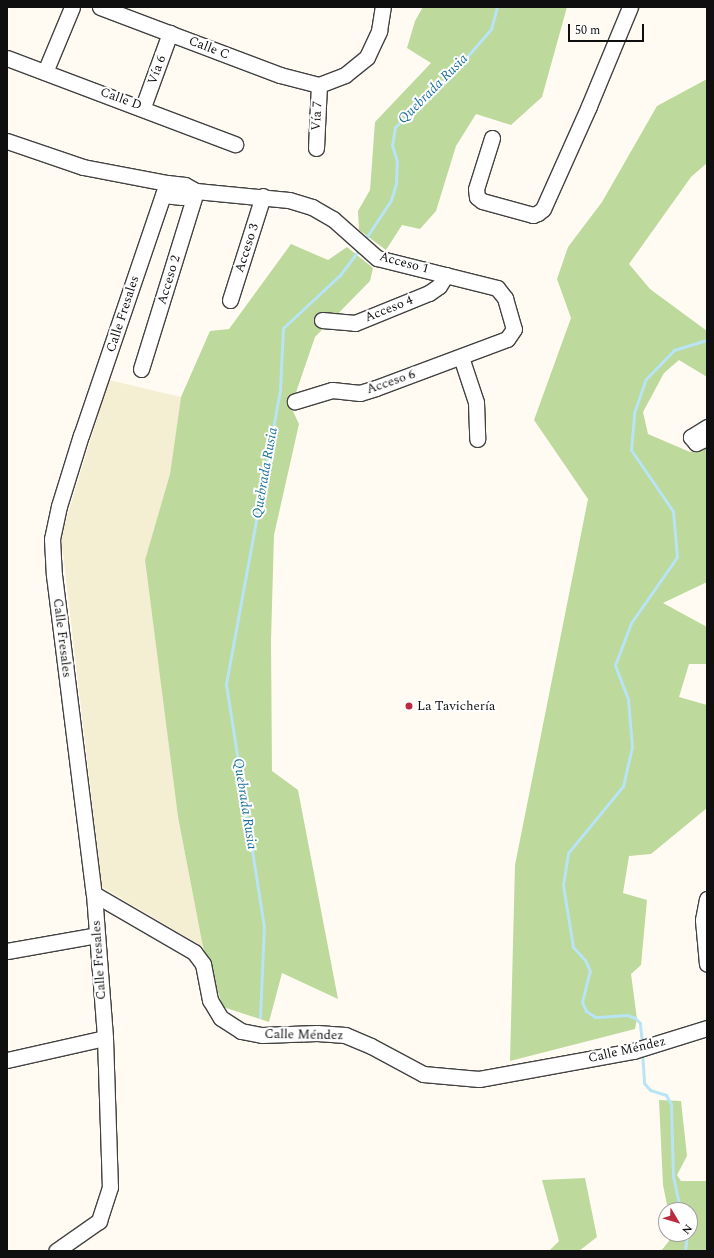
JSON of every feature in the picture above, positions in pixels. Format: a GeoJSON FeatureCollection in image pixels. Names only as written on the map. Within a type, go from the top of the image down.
{"type":"FeatureCollection","features":[{"type":"Feature","properties":{"kind":"street"},"geometry":{"type":"LineString","coordinates":[[46,72],[72,7]]}},
{"type":"Feature","properties":{"kind":"street","name":"Calle C"},"geometry":{"type":"LineString","coordinates":[[100,7],[280,76],[319,84]]}},
{"type":"Feature","properties":{"kind":"street"},"geometry":{"type":"LineString","coordinates":[[319,84],[345,76],[367,57],[379,31],[383,7]]}},
{"type":"Feature","properties":{"kind":"street"},"geometry":{"type":"LineString","coordinates":[[492,138],[476,189],[477,197],[482,201],[533,215],[538,213],[542,209],[580,126],[630,7]]}},
{"type":"Feature","properties":{"kind":"street","name":"Vía 6"},"geometry":{"type":"LineString","coordinates":[[143,107],[170,34]]}},
{"type":"Feature","properties":{"kind":"street","name":"Calle D"},"geometry":{"type":"LineString","coordinates":[[7,58],[143,107],[235,144]]}},
{"type":"Feature","properties":{"kind":"street","name":"Vía 7"},"geometry":{"type":"LineString","coordinates":[[316,148],[319,84]]}},
{"type":"Feature","properties":{"kind":"street"},"geometry":{"type":"LineString","coordinates":[[7,141],[83,167],[165,189]]}},
{"type":"Feature","properties":{"kind":"street","name":"Acceso 1"},"geometry":{"type":"LineString","coordinates":[[165,189],[182,197],[196,191],[263,196],[312,207],[347,231],[374,256],[381,260],[497,288],[505,298],[514,329],[507,339],[461,357]]}},
{"type":"Feature","properties":{"kind":"street","name":"Calle Fresales"},"geometry":{"type":"LineString","coordinates":[[56,1251],[99,1221],[110,1187],[105,1038],[94,894],[54,575],[52,539],[59,506],[81,435],[165,189]]}},
{"type":"Feature","properties":{"kind":"street","name":"Acceso 2"},"geometry":{"type":"LineString","coordinates":[[141,369],[196,191]]}},
{"type":"Feature","properties":{"kind":"street","name":"Acceso 3"},"geometry":{"type":"LineString","coordinates":[[230,300],[263,196]]}},
{"type":"Feature","properties":{"kind":"street","name":"Acceso 4"},"geometry":{"type":"LineString","coordinates":[[322,320],[355,323],[429,293],[439,286],[446,275]]}},
{"type":"Feature","properties":{"kind":"street"},"geometry":{"type":"LineString","coordinates":[[461,357],[476,402],[477,439]]}},
{"type":"Feature","properties":{"kind":"street","name":"Acceso 6"},"geometry":{"type":"LineString","coordinates":[[295,401],[332,390],[360,393],[461,357]]}},
{"type":"Feature","properties":{"kind":"street"},"geometry":{"type":"LineString","coordinates":[[707,426],[691,437],[696,443],[707,438]]}},
{"type":"Feature","properties":{"kind":"street","name":"Calle Méndez"},"geometry":{"type":"LineString","coordinates":[[94,894],[194,952],[202,964],[210,1000],[221,1018],[241,1031],[262,1035],[317,1033],[345,1035],[371,1046],[423,1074],[479,1079],[633,1051],[707,1028]]}},
{"type":"Feature","properties":{"kind":"street"},"geometry":{"type":"LineString","coordinates":[[707,899],[704,920],[707,964]]}},
{"type":"Feature","properties":{"kind":"street"},"geometry":{"type":"LineString","coordinates":[[7,951],[97,935]]}},
{"type":"Feature","properties":{"kind":"street"},"geometry":{"type":"LineString","coordinates":[[7,1060],[105,1038]]}},
{"type":"Feature","properties":{"kind":"shaded area"},"geometry":{"type":"Polygon","coordinates":[[[109,380],[181,397],[170,474],[145,560],[178,817],[203,947],[102,887],[61,536],[109,380]]]}},
{"type":"Feature","properties":{"kind":"green space"},"geometry":{"type":"Polygon","coordinates":[[[423,7],[567,7],[542,97],[511,125],[476,114],[456,146],[436,211],[420,229],[402,225],[386,250],[359,230],[358,211],[370,190],[375,122],[431,63],[407,48],[415,21],[423,7]]]}},
{"type":"Feature","properties":{"kind":"green space"},"geometry":{"type":"Polygon","coordinates":[[[707,79],[707,163],[691,177],[629,264],[650,289],[707,331],[707,377],[679,360],[664,373],[643,412],[648,434],[690,452],[707,447],[707,582],[663,603],[707,627],[707,664],[689,664],[679,697],[707,705],[707,808],[651,854],[629,856],[623,893],[647,900],[641,965],[631,974],[637,1019],[635,1029],[510,1061],[515,865],[588,499],[534,420],[571,318],[557,279],[568,247],[602,202],[657,106],[707,79]]]}},
{"type":"Feature","properties":{"kind":"green space"},"geometry":{"type":"Polygon","coordinates":[[[291,244],[328,260],[347,247],[373,268],[370,281],[315,337],[291,407],[299,424],[274,535],[271,640],[272,771],[298,790],[338,999],[282,973],[269,1022],[223,1007],[203,947],[178,817],[145,560],[170,474],[181,397],[210,331],[229,329],[291,244]]]}},
{"type":"Feature","properties":{"kind":"green space"},"geometry":{"type":"Polygon","coordinates":[[[659,1100],[681,1101],[687,1156],[677,1175],[681,1181],[707,1181],[707,1251],[661,1251],[668,1242],[698,1242],[698,1202],[666,1202],[663,1185],[659,1100]]]}},
{"type":"Feature","properties":{"kind":"green space"},"geometry":{"type":"Polygon","coordinates":[[[585,1178],[597,1237],[579,1251],[549,1251],[559,1241],[542,1180],[585,1178]]]}},
{"type":"Feature","properties":{"kind":"waterway","name":"Quebrada Rusia"},"geometry":{"type":"LineString","coordinates":[[364,241],[391,200],[396,184],[397,161],[392,146],[395,127],[452,74],[491,29],[497,7]]}},
{"type":"Feature","properties":{"kind":"waterway","name":"Quebrada Rusia"},"geometry":{"type":"LineString","coordinates":[[260,1017],[264,927],[226,684],[280,389],[283,328],[340,275],[360,248]]}},
{"type":"Feature","properties":{"kind":"waterway"},"geometry":{"type":"LineString","coordinates":[[642,1043],[640,1023],[635,1018],[627,1015],[595,1017],[586,1011],[582,1002],[590,971],[585,960],[573,947],[563,885],[568,853],[623,786],[632,747],[628,699],[615,665],[631,623],[677,557],[673,511],[631,450],[634,413],[646,379],[674,350],[707,340]]}},
{"type":"Feature","properties":{"kind":"waterway"},"geometry":{"type":"LineString","coordinates":[[642,1052],[644,1083],[650,1090],[666,1095],[671,1104],[673,1176],[678,1202]]}},
{"type":"Feature","properties":{"kind":"waterway"},"geometry":{"type":"LineString","coordinates":[[685,1251],[686,1242]]}},
{"type":"Feature","properties":{"kind":"place","name":"La Tavichería"},"geometry":{"type":"Point","coordinates":[409,706]}}]}
